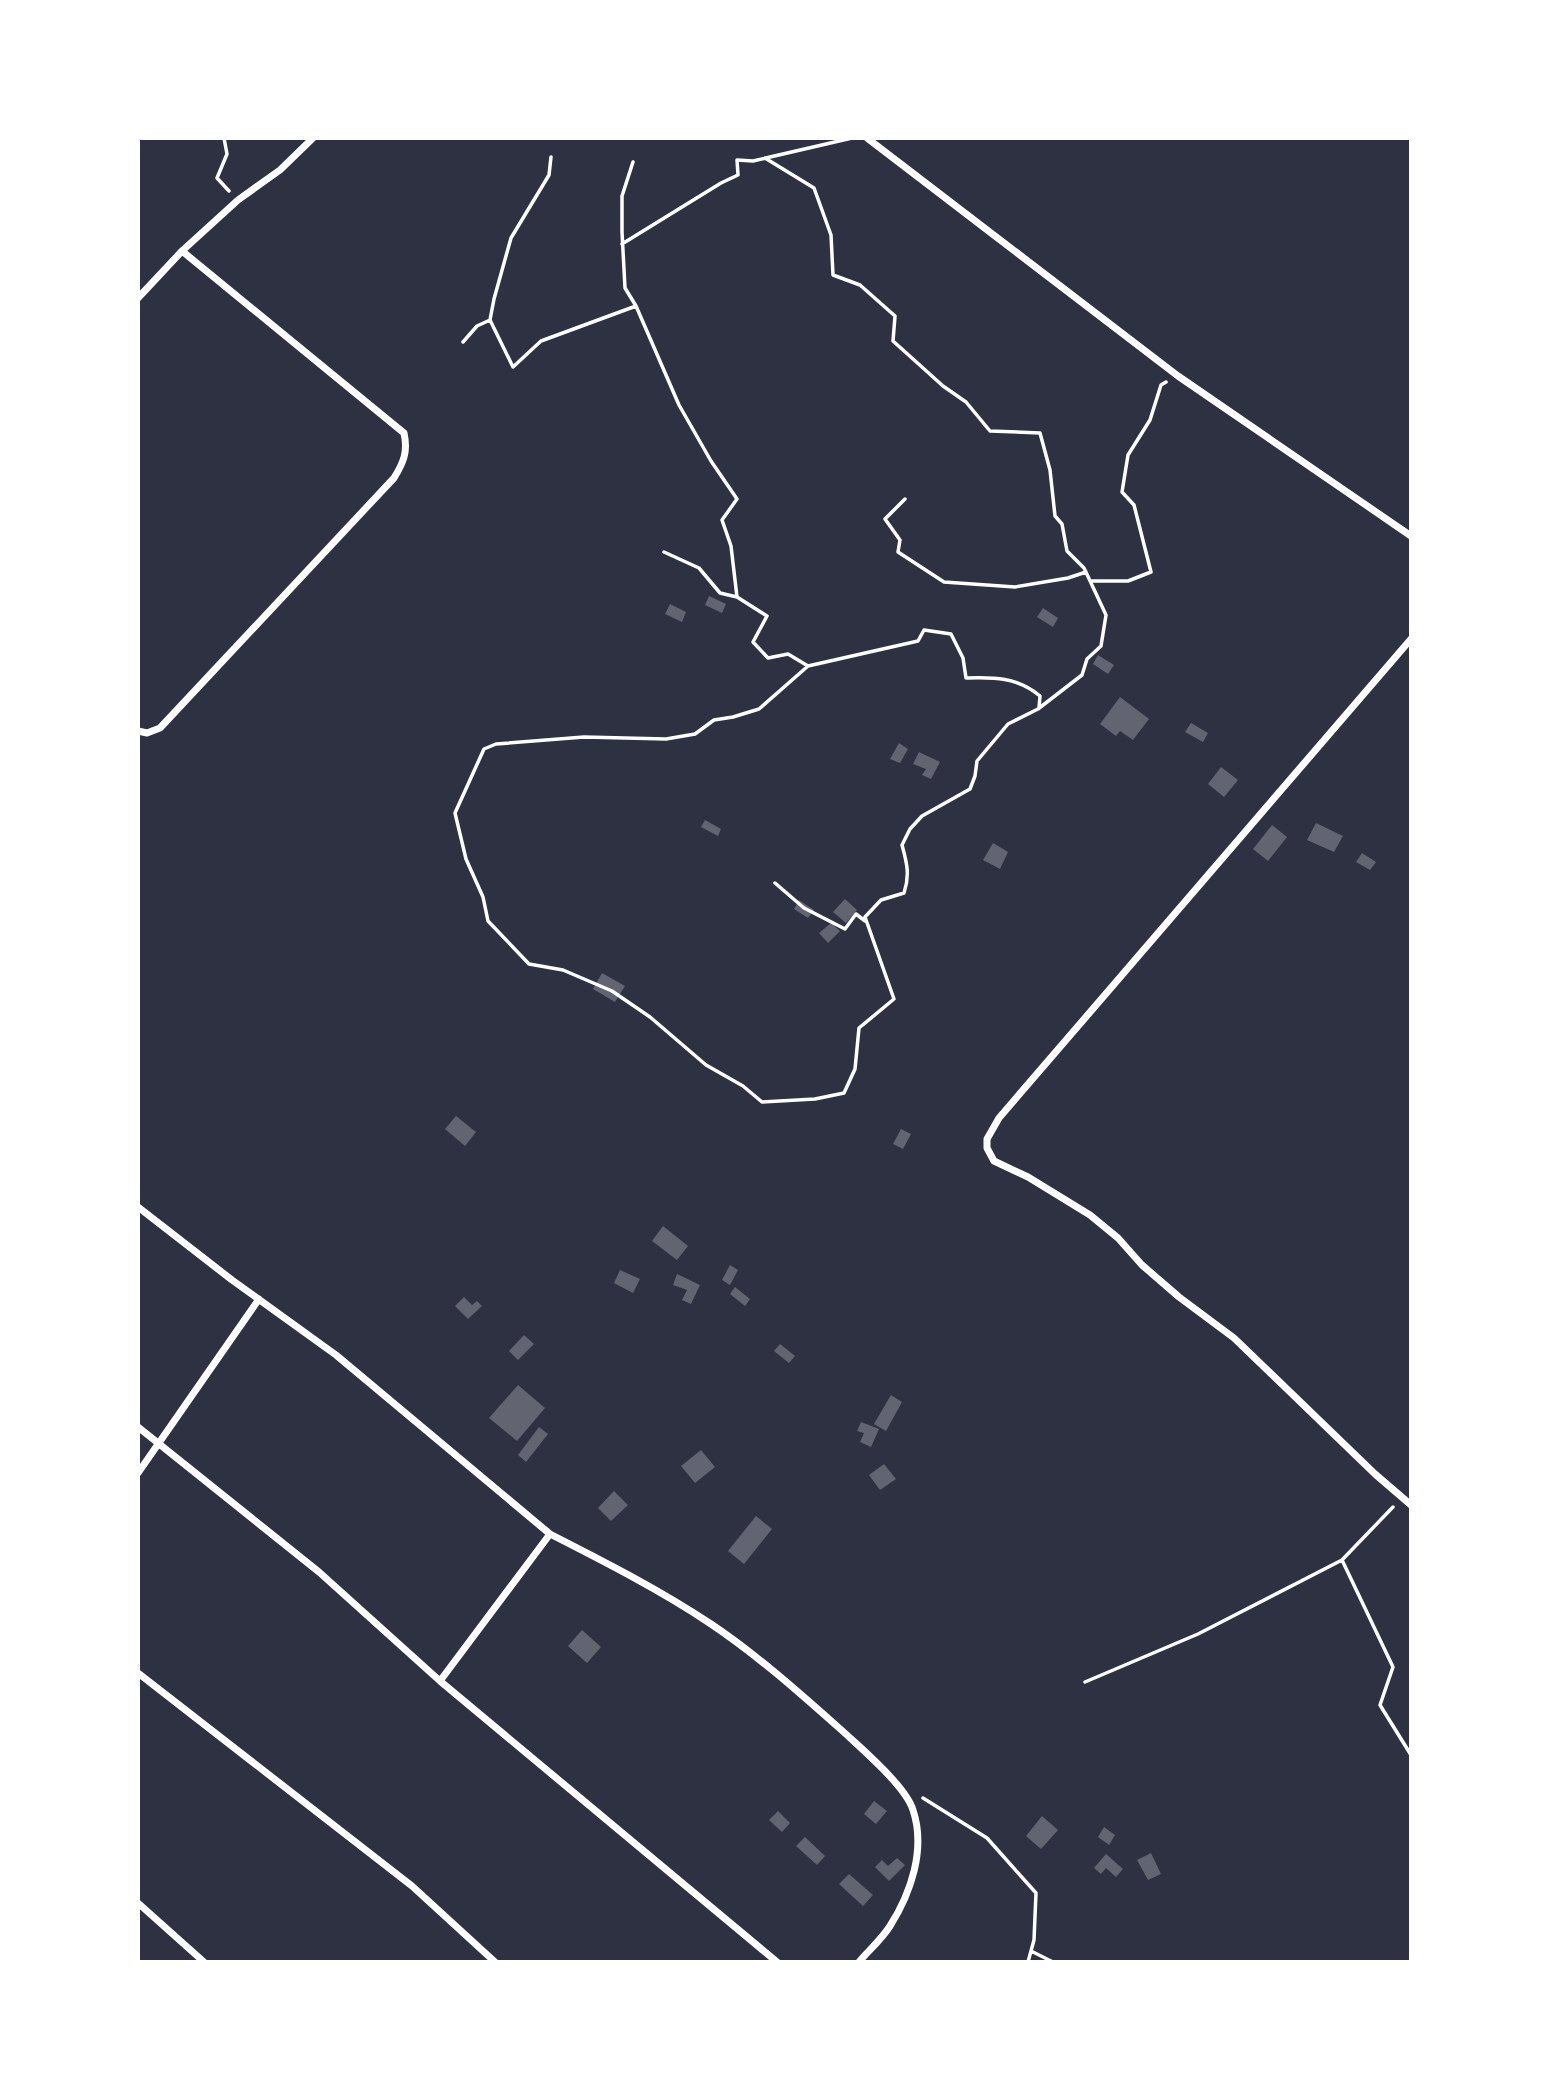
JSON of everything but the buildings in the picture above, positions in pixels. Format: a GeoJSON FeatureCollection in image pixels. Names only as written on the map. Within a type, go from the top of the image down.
{"type":"FeatureCollection","features":[{"type":"Feature","properties":{"kind":"street"},"geometry":{"type":"LineString","coordinates":[[138,298],[182,251],[238,200],[280,170],[313,138]]}},
{"type":"Feature","properties":{"kind":"street"},"geometry":{"type":"LineString","coordinates":[[867,138],[1178,376],[1411,536]]}},
{"type":"Feature","properties":{"kind":"street"},"geometry":{"type":"LineString","coordinates":[[138,731],[147,733],[160,728],[394,478],[407,448],[404,433],[182,251]]}},
{"type":"Feature","properties":{"kind":"street"},"geometry":{"type":"LineString","coordinates":[[1411,639],[999,1118],[988,1139],[987,1147],[994,1161],[1028,1177],[1090,1215],[1118,1238],[1142,1265],[1179,1297],[1234,1338],[1411,1505]]}},
{"type":"Feature","properties":{"kind":"street"},"geometry":{"type":"LineString","coordinates":[[138,1207],[336,1355],[550,1534],[623,1572],[711,1624],[779,1675],[859,1746],[897,1784],[913,1809],[918,1848],[911,1884],[889,1927],[859,1962]]}},
{"type":"Feature","properties":{"kind":"street"},"geometry":{"type":"LineString","coordinates":[[138,1473],[259,1299]]}},
{"type":"Feature","properties":{"kind":"street"},"geometry":{"type":"LineString","coordinates":[[138,1427],[319,1572],[440,1681],[777,1962]]}},
{"type":"Feature","properties":{"kind":"street"},"geometry":{"type":"LineString","coordinates":[[440,1681],[550,1534]]}},
{"type":"Feature","properties":{"kind":"street"},"geometry":{"type":"LineString","coordinates":[[138,1673],[412,1886],[495,1962]]}},
{"type":"Feature","properties":{"kind":"street"},"geometry":{"type":"LineString","coordinates":[[138,1903],[204,1962]]}},
{"type":"Feature","properties":{"kind":"path"},"geometry":{"type":"LineString","coordinates":[[224,138],[227,154],[217,178],[238,200]]}},
{"type":"Feature","properties":{"kind":"path"},"geometry":{"type":"LineString","coordinates":[[622,244],[738,175],[737,160],[753,161],[852,138]]}},
{"type":"Feature","properties":{"kind":"path"},"geometry":{"type":"LineString","coordinates":[[551,157],[549,175],[511,238],[490,320],[513,367],[541,341],[636,306]]}},
{"type":"Feature","properties":{"kind":"path"},"geometry":{"type":"LineString","coordinates":[[765,158],[814,188],[831,235],[833,275],[860,285],[895,316],[893,341],[943,386],[966,402],[990,432],[1040,433],[1050,470],[1055,516],[1062,524],[1067,551],[1086,572],[1106,615],[1101,646],[1087,659],[1082,674],[1038,709],[1008,724],[977,761],[970,789],[922,816],[910,829],[902,845],[908,867],[908,881],[904,893],[881,900],[865,917],[894,999],[859,1028],[855,1069],[844,1093],[815,1099],[762,1102],[743,1086],[706,1065],[650,1017],[612,991],[563,970],[529,964],[488,921],[483,897],[466,859],[455,813],[484,749],[496,744],[584,737],[666,739],[695,734],[714,720],[759,709],[808,666],[918,640],[924,630],[951,634],[963,658],[966,678],[1000,677],[1028,686],[1040,696],[1038,709]]}},
{"type":"Feature","properties":{"kind":"path"},"geometry":{"type":"LineString","coordinates":[[633,162],[622,196],[625,288],[636,306],[678,405],[737,499],[722,520],[732,546],[737,597]]}},
{"type":"Feature","properties":{"kind":"path"},"geometry":{"type":"LineString","coordinates":[[463,342],[477,326],[490,320]]}},
{"type":"Feature","properties":{"kind":"path"},"geometry":{"type":"LineString","coordinates":[[1090,581],[1128,581],[1152,572],[1134,505],[1122,492],[1128,455],[1150,420],[1161,385],[1178,376]]}},
{"type":"Feature","properties":{"kind":"path"},"geometry":{"type":"LineString","coordinates":[[905,499],[885,519],[901,540],[898,552],[944,582],[1015,587],[1068,578],[1086,572]]}},
{"type":"Feature","properties":{"kind":"path"},"geometry":{"type":"LineString","coordinates":[[664,552],[699,568],[720,593],[737,597],[767,616],[754,642],[768,658],[788,654],[808,666]]}},
{"type":"Feature","properties":{"kind":"path"},"geometry":{"type":"LineString","coordinates":[[775,883],[804,908],[827,922],[845,929],[856,914],[867,922]]}},
{"type":"Feature","properties":{"kind":"path"},"geometry":{"type":"LineString","coordinates":[[1085,1682],[1198,1634],[1342,1560],[1402,1498]]}},
{"type":"Feature","properties":{"kind":"path"},"geometry":{"type":"LineString","coordinates":[[1342,1560],[1393,1667],[1380,1705],[1411,1755]]}},
{"type":"Feature","properties":{"kind":"path"},"geometry":{"type":"LineString","coordinates":[[923,1798],[987,1838],[1036,1894],[1034,1940],[1028,1962]]}},
{"type":"Feature","properties":{"kind":"path"},"geometry":{"type":"LineString","coordinates":[[1031,1951],[1053,1962]]}}]}
